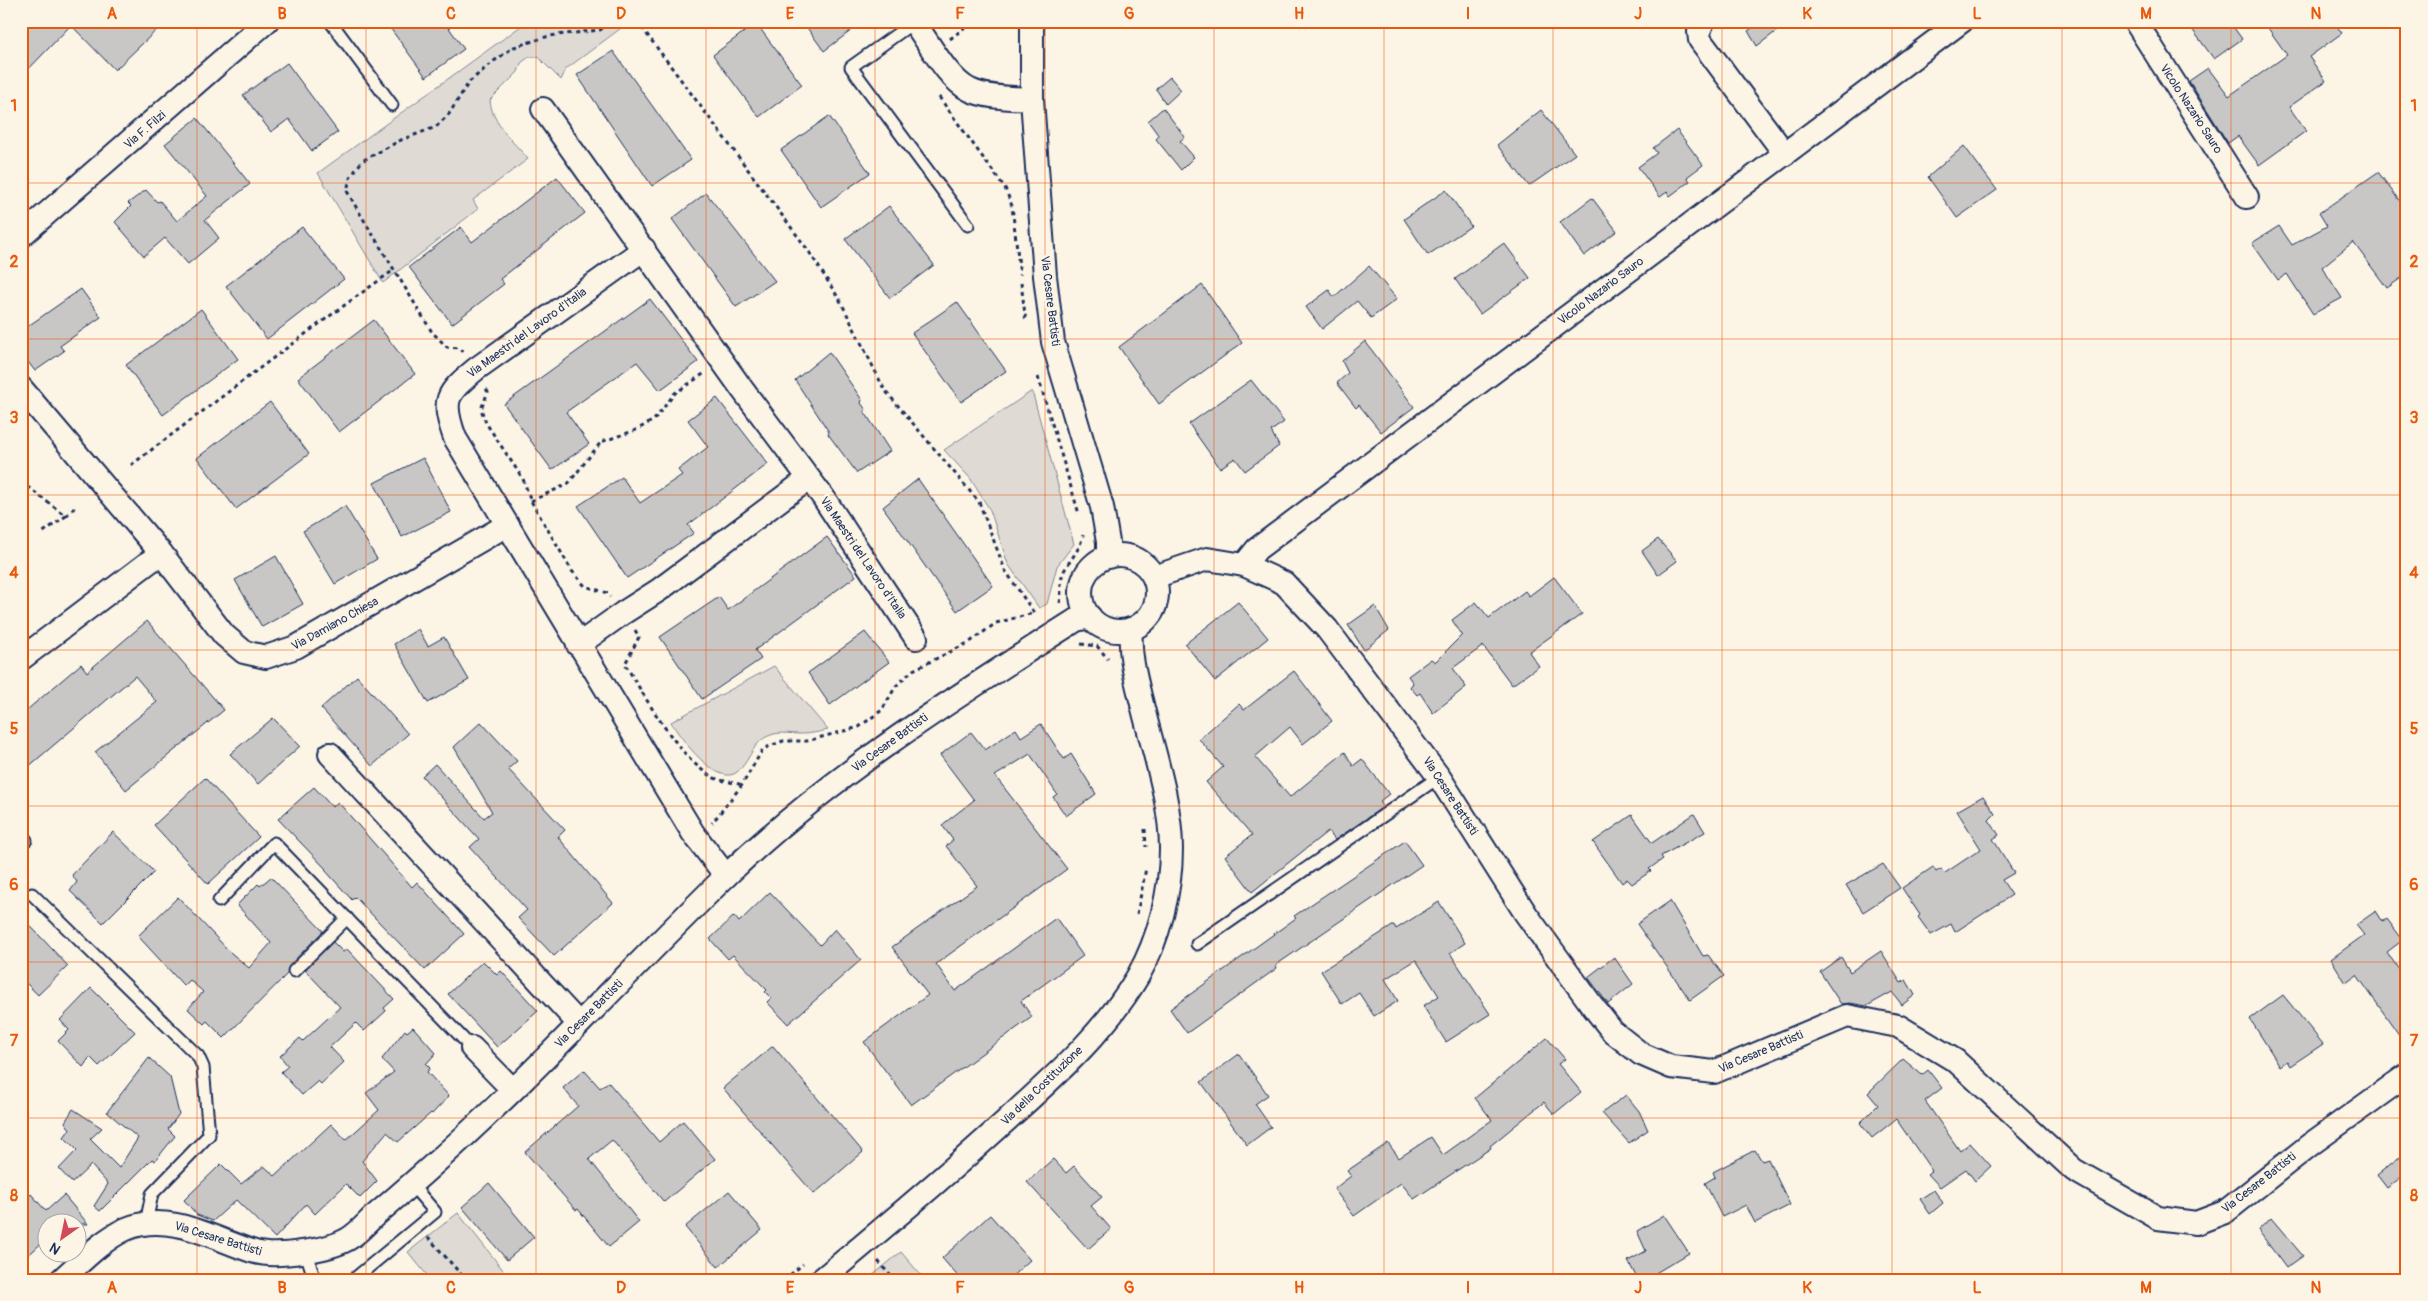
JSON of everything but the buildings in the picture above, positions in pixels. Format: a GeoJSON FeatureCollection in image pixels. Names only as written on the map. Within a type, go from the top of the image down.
{"type":"FeatureCollection","features":[{"type":"Feature","properties":{"kind":"street","name":"Via F. Filzi"},"geometry":{"type":"LineString","coordinates":[[21,236],[267,21]]}},
{"type":"Feature","properties":{"kind":"street","name":"Via Cesare Battisti"},"geometry":{"type":"LineString","coordinates":[[1032,21],[1032,99],[1045,276],[1053,342],[1102,507],[1108,542],[1108,557]]}},
{"type":"Feature","properties":{"kind":"street"},"geometry":{"type":"LineString","coordinates":[[1703,21],[1699,32],[1700,40],[1785,154]]}},
{"type":"Feature","properties":{"kind":"street","name":"Vicolo Nazario Sauro"},"geometry":{"type":"LineString","coordinates":[[1244,565],[1257,549],[1962,21]]}},
{"type":"Feature","properties":{"kind":"street","name":"Vicolo Nazario Sauro"},"geometry":{"type":"LineString","coordinates":[[2135,21],[2248,197]]}},
{"type":"Feature","properties":{"kind":"street"},"geometry":{"type":"LineString","coordinates":[[914,22],[951,75],[970,90],[1002,97],[1032,99]]}},
{"type":"Feature","properties":{"kind":"street","name":"Via Maestri del Lavoro d'Italia"},"geometry":{"type":"LineString","coordinates":[[543,108],[808,479],[823,497],[916,638]]}},
{"type":"Feature","properties":{"kind":"street","name":"Via Maestri del Lavoro d'Italia"},"geometry":{"type":"LineString","coordinates":[[508,525],[455,438],[448,419],[446,402],[456,386],[476,369],[644,249]]}},
{"type":"Feature","properties":{"kind":"street","name":"Via Damiano Chiesa"},"geometry":{"type":"LineString","coordinates":[[21,388],[161,553],[224,635],[244,652],[266,658],[296,648],[508,525]]}},
{"type":"Feature","properties":{"kind":"street"},"geometry":{"type":"LineString","coordinates":[[578,646],[622,613],[659,590],[808,479]]}},
{"type":"Feature","properties":{"kind":"street"},"geometry":{"type":"LineString","coordinates":[[508,525],[578,646],[693,832],[726,876]]}},
{"type":"Feature","properties":{"kind":"street"},"geometry":{"type":"LineString","coordinates":[[21,659],[161,553]]}},
{"type":"Feature","properties":{"kind":"street"},"geometry":{"type":"LineString","coordinates":[[1118,555],[1140,561],[1154,577],[1157,590],[1156,602],[1151,614],[1142,624],[1131,629],[1109,629],[1090,617],[1084,606],[1081,594],[1083,582],[1088,571],[1097,562],[1108,557],[1118,555]]}},
{"type":"Feature","properties":{"kind":"street","name":"Via Cesare Battisti"},"geometry":{"type":"LineString","coordinates":[[1154,577],[1207,559],[1244,565],[1284,583],[1326,629],[1439,776],[1526,914],[1613,1032],[1641,1054],[1671,1067],[1714,1072],[1847,1016],[1898,1026],[1956,1061],[2074,1170],[2158,1218],[2196,1224],[2225,1212],[2311,1144],[2407,1075]]}},
{"type":"Feature","properties":{"kind":"street","name":"Via Cesare Battisti"},"geometry":{"type":"LineString","coordinates":[[61,1280],[96,1249],[126,1229],[146,1223],[190,1228],[259,1253],[306,1253],[348,1239],[460,1142],[726,876],[793,818],[891,740],[1076,620],[1090,617]]}},
{"type":"Feature","properties":{"kind":"street","name":"Via della Costituzione"},"geometry":{"type":"LineString","coordinates":[[821,1280],[971,1152],[1066,1065],[1110,1017],[1138,975],[1154,940],[1166,898],[1171,849],[1165,802],[1134,672],[1130,644],[1131,629]]}},
{"type":"Feature","properties":{"kind":"street"},"geometry":{"type":"LineString","coordinates":[[330,754],[579,1024]]}},
{"type":"Feature","properties":{"kind":"street"},"geometry":{"type":"LineString","coordinates":[[472,1048],[514,1090]]}},
{"type":"Feature","properties":{"kind":"lane"},"geometry":{"type":"LineString","coordinates":[[330,21],[392,106]]}},
{"type":"Feature","properties":{"kind":"lane"},"geometry":{"type":"LineString","coordinates":[[914,22],[851,67],[968,224]]}},
{"type":"Feature","properties":{"kind":"lane"},"geometry":{"type":"LineString","coordinates":[[1197,944],[1439,776]]}},
{"type":"Feature","properties":{"kind":"lane"},"geometry":{"type":"LineString","coordinates":[[219,901],[274,842],[472,1048]]}},
{"type":"Feature","properties":{"kind":"lane"},"geometry":{"type":"LineString","coordinates":[[32,894],[198,1056],[203,1067],[209,1135],[152,1194],[146,1223]]}},
{"type":"Feature","properties":{"kind":"lane"},"geometry":{"type":"LineString","coordinates":[[294,972],[347,918]]}},
{"type":"Feature","properties":{"kind":"lane"},"geometry":{"type":"LineString","coordinates":[[353,1280],[435,1212],[411,1184]]}},
{"type":"Feature","properties":{"kind":"lane"},"geometry":{"type":"LineString","coordinates":[[306,1253],[315,1280]]}},
{"type":"Feature","properties":{"kind":"path"},"geometry":{"type":"LineString","coordinates":[[611,21],[600,30],[548,36],[514,46],[469,82],[449,114],[436,127],[401,140],[362,161],[350,178],[347,191],[383,254],[432,332],[447,346],[460,348],[476,369],[488,392],[481,409],[486,424],[522,479],[531,501],[572,571],[585,586],[607,594],[639,637],[625,664],[653,710],[688,756],[712,777],[742,785]]}},
{"type":"Feature","properties":{"kind":"path"},"geometry":{"type":"LineString","coordinates":[[637,21],[808,250],[841,302],[884,389],[979,502],[1005,570],[1034,612],[996,623],[970,642],[913,670],[896,686],[882,710],[859,728],[807,741],[783,741],[763,749],[742,785],[714,822],[693,832]]}},
{"type":"Feature","properties":{"kind":"path"},"geometry":{"type":"LineString","coordinates":[[935,51],[973,21]]}},
{"type":"Feature","properties":{"kind":"path"},"geometry":{"type":"LineString","coordinates":[[938,95],[1005,188],[1012,206],[1026,325]]}},
{"type":"Feature","properties":{"kind":"path"},"geometry":{"type":"LineString","coordinates":[[131,465],[199,416],[235,385],[394,270]]}},
{"type":"Feature","properties":{"kind":"path"},"geometry":{"type":"LineString","coordinates":[[531,501],[568,484],[601,442],[636,430],[654,420],[675,393],[712,368]]}},
{"type":"Feature","properties":{"kind":"path"},"geometry":{"type":"LineString","coordinates":[[1036,372],[1081,524]]}},
{"type":"Feature","properties":{"kind":"path"},"geometry":{"type":"LineString","coordinates":[[21,482],[66,516]]}},
{"type":"Feature","properties":{"kind":"path"},"geometry":{"type":"LineString","coordinates":[[42,533],[66,516],[77,505]]}},
{"type":"Feature","properties":{"kind":"path"},"geometry":{"type":"LineString","coordinates":[[1058,606],[1061,601],[1060,584],[1064,570],[1080,547],[1084,534]]}},
{"type":"Feature","properties":{"kind":"path"},"geometry":{"type":"LineString","coordinates":[[1076,646],[1084,643],[1097,646],[1107,656],[1108,663]]}},
{"type":"Feature","properties":{"kind":"path"},"geometry":{"type":"LineString","coordinates":[[1145,826],[1147,852]]}},
{"type":"Feature","properties":{"kind":"path"},"geometry":{"type":"LineString","coordinates":[[1137,916],[1147,861]]}},
{"type":"Feature","properties":{"kind":"path"},"geometry":{"type":"LineString","coordinates":[[419,1224],[439,1251],[466,1280]]}},
{"type":"Feature","properties":{"kind":"path"},"geometry":{"type":"LineString","coordinates":[[784,1280],[806,1262]]}},
{"type":"Feature","properties":{"kind":"shaded area"},"geometry":{"type":"Polygon","coordinates":[[[528,21],[626,21],[628,23],[566,69],[561,80],[538,57],[529,57],[521,63],[518,72],[490,100],[499,124],[528,159],[473,200],[478,209],[383,283],[318,173],[528,21]]]}},
{"type":"Feature","properties":{"kind":"shaded area"},"geometry":{"type":"Polygon","coordinates":[[[1032,391],[1074,544],[1057,566],[1047,604],[1039,608],[1008,564],[990,510],[970,478],[944,450],[1032,391]]]}},
{"type":"Feature","properties":{"kind":"shaded area"},"geometry":{"type":"Polygon","coordinates":[[[774,666],[828,730],[804,734],[777,733],[766,737],[756,745],[746,762],[737,772],[729,775],[719,773],[709,767],[690,748],[671,722],[774,666]]]}},
{"type":"Feature","properties":{"kind":"shaded area"},"geometry":{"type":"Polygon","coordinates":[[[458,1213],[511,1280],[431,1280],[408,1252],[458,1213]]]}},
{"type":"Feature","properties":{"kind":"shaded area"},"geometry":{"type":"Polygon","coordinates":[[[901,1252],[925,1280],[867,1280],[901,1252]]]}}]}
